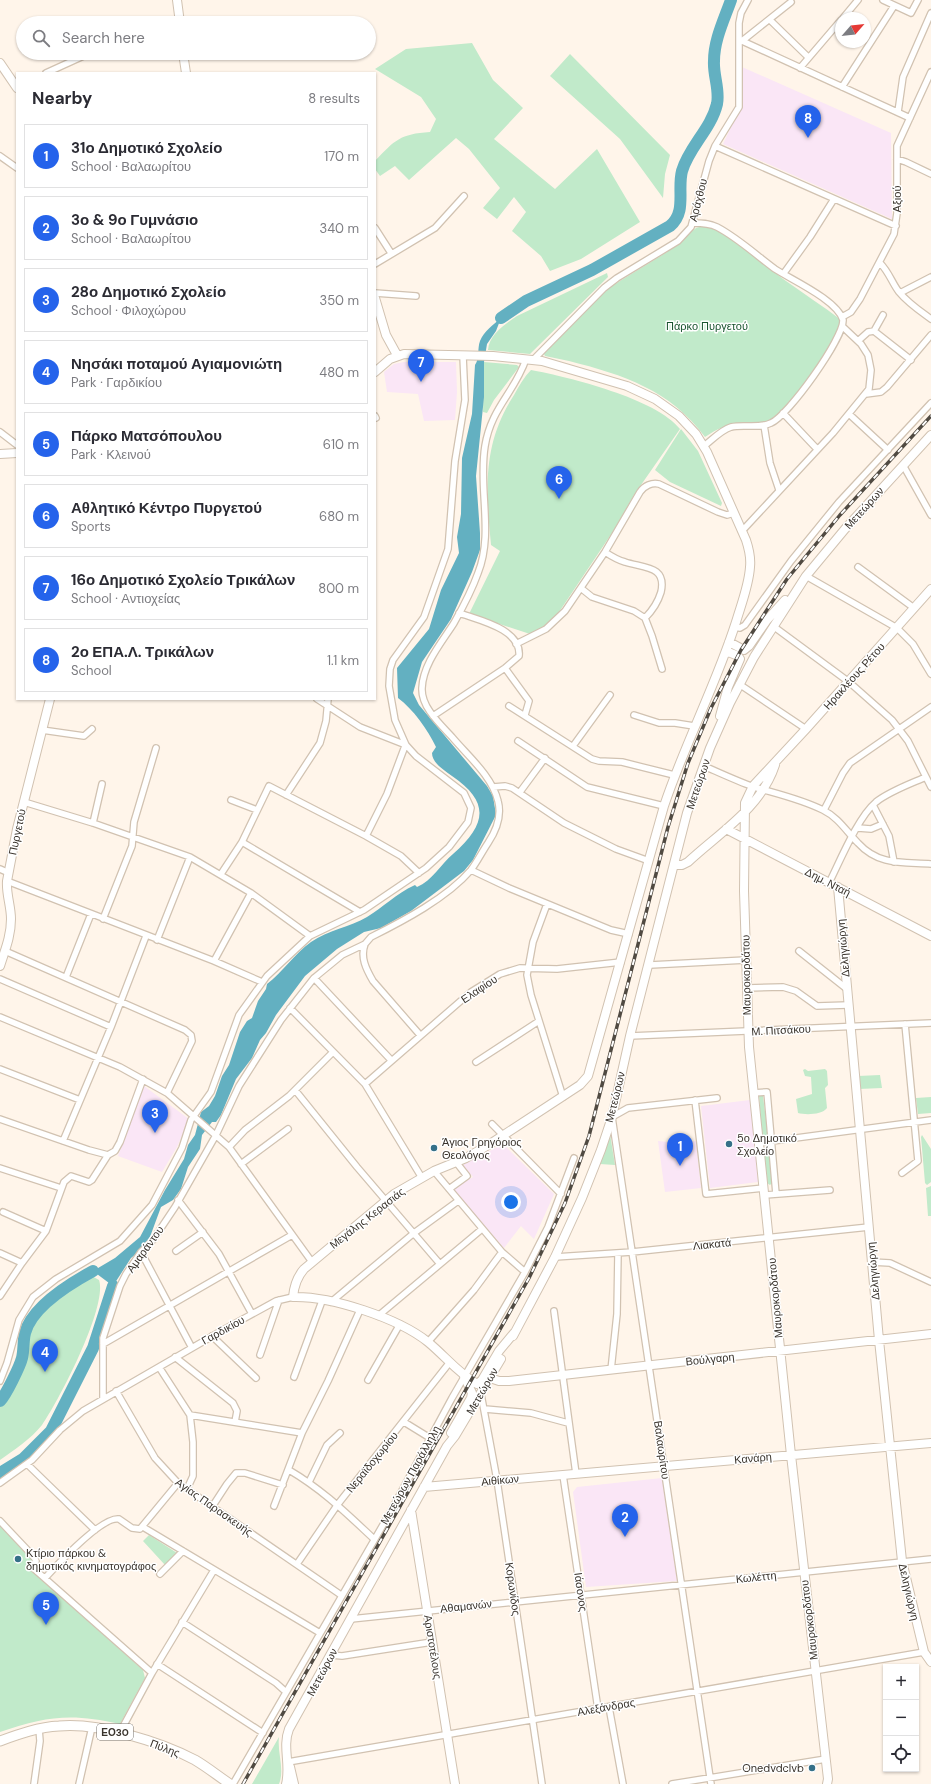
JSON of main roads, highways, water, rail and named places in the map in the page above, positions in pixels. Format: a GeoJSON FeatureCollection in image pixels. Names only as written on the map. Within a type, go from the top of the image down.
{"type":"FeatureCollection","features":[{"type":"Feature","properties":{"kind":"main road","name":"Πύλης"},"geometry":{"type":"LineString","coordinates":[[0,1741],[39,1729],[63,1725],[92,1727],[167,1748],[194,1760],[220,1781],[230,1784]]}},
{"type":"Feature","properties":{"kind":"water"},"geometry":{"type":"Polygon","coordinates":[[[501,318],[496,331],[487,344],[484,362],[484,397],[476,476],[480,550],[451,619],[422,662],[413,693],[419,705],[487,786],[493,796],[496,815],[473,860],[464,871],[411,911],[381,928],[364,932],[337,949],[305,976],[276,1015],[266,1033],[260,1040],[252,1058],[236,1079],[221,1115],[216,1122],[212,1122],[202,1135],[200,1149],[188,1167],[181,1189],[173,1200],[161,1207],[147,1245],[131,1258],[113,1286],[93,1271],[115,1258],[140,1237],[165,1190],[184,1159],[188,1145],[195,1135],[201,1112],[209,1106],[215,1096],[222,1076],[229,1065],[240,1032],[247,1021],[252,1018],[258,1001],[266,989],[267,984],[311,942],[325,934],[367,917],[401,892],[415,885],[417,887],[427,881],[473,833],[478,823],[480,814],[478,804],[473,795],[436,763],[432,753],[436,747],[429,734],[415,714],[398,698],[397,668],[429,629],[441,590],[459,553],[457,537],[461,514],[462,458],[472,414],[475,365],[479,344],[482,337],[489,328],[501,318]]]}},
{"type":"Feature","properties":{"kind":"waterway"},"geometry":{"type":"LineString","coordinates":[[501,318],[526,301],[592,270],[670,226],[675,220],[680,207],[681,178],[685,162],[710,122],[717,104],[718,93],[714,66],[714,53],[720,30],[731,0]]}},
{"type":"Feature","properties":{"kind":"waterway"},"geometry":{"type":"LineString","coordinates":[[0,1401],[19,1367],[23,1355],[25,1333],[35,1314],[53,1297],[93,1271]]}},
{"type":"Feature","properties":{"kind":"waterway"},"geometry":{"type":"LineString","coordinates":[[0,1473],[23,1459],[51,1431],[93,1348],[113,1286]]}},
{"type":"Feature","properties":{"kind":"railway"},"geometry":{"type":"LineString","coordinates":[[243,1784],[529,1278],[565,1203],[589,1136],[668,827],[688,763],[711,708],[741,650],[787,579],[840,515],[931,416]]}},
{"type":"Feature","properties":{"kind":"place","name":"2ο ΕΠΑ.Λ. Τρικάλων"},"geometry":{"type":"Point","coordinates":[808,138]}},
{"type":"Feature","properties":{"kind":"place","name":"16ο Δημοτικό Σχολείο Τρικάλων"},"geometry":{"type":"Point","coordinates":[421,382]}},
{"type":"Feature","properties":{"kind":"place","name":"Αθλητικό Κέντρο Πυργετού"},"geometry":{"type":"Point","coordinates":[559,499]}},
{"type":"Feature","properties":{"kind":"place","name":"28ο Δημοτικό Σχολείο"},"geometry":{"type":"Point","coordinates":[155,1133]}},
{"type":"Feature","properties":{"kind":"place","name":"5ο Δημοτικό Σχολείο"},"geometry":{"type":"Point","coordinates":[729,1144]}},
{"type":"Feature","properties":{"kind":"place","name":"Άγιος Γρηγόριος Θεολόγος"},"geometry":{"type":"Point","coordinates":[434,1148]}},
{"type":"Feature","properties":{"kind":"place","name":"31ο Δημοτικό Σχολείο"},"geometry":{"type":"Point","coordinates":[680,1166]}},
{"type":"Feature","properties":{"kind":"place","name":"Νησάκι ποταμού Αγιαμονιώτη"},"geometry":{"type":"Point","coordinates":[45,1372]}},
{"type":"Feature","properties":{"kind":"place","name":"3ο & 9ο Γυμνάσιο"},"geometry":{"type":"Point","coordinates":[625,1537]}},
{"type":"Feature","properties":{"kind":"place","name":"Κτίριο πάρκου & δημοτικός κινηματογράφος"},"geometry":{"type":"Point","coordinates":[18,1559]}},
{"type":"Feature","properties":{"kind":"place","name":"Πάρκο Ματσόπουλου"},"geometry":{"type":"Point","coordinates":[46,1625]}},
{"type":"Feature","properties":{"kind":"place","name":"Onedvdclvb"},"geometry":{"type":"Point","coordinates":[812,1768]}},
{"type":"Feature","properties":{"kind":"park label","name":"Πάρκο Πυργετού"},"geometry":{"type":"Point","coordinates":[707,326]}}]}
